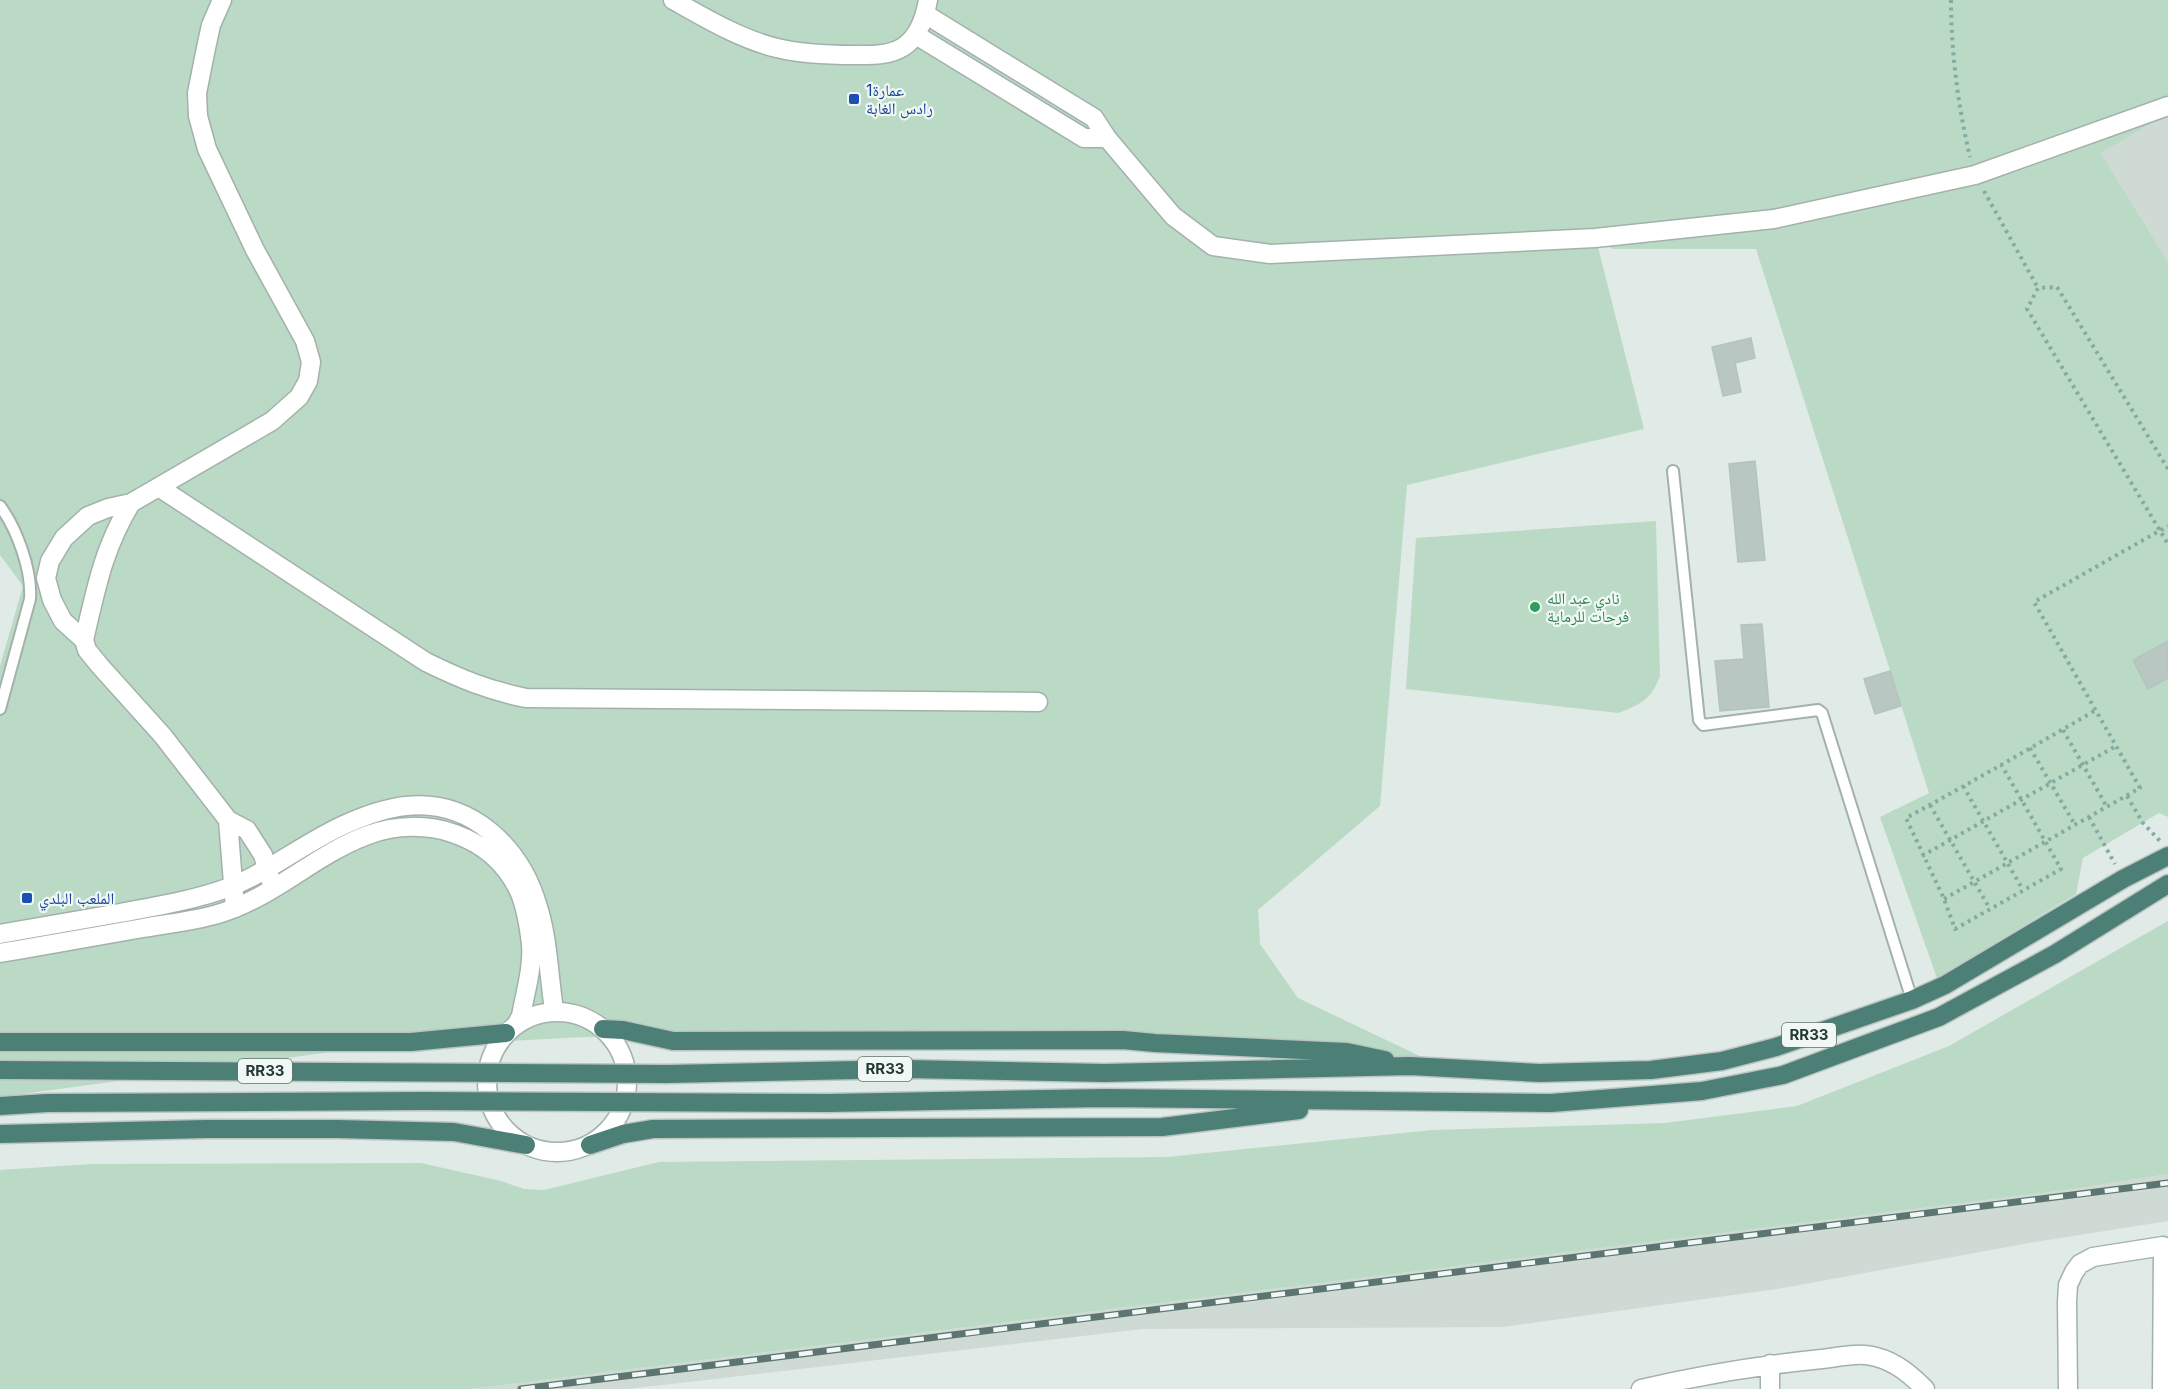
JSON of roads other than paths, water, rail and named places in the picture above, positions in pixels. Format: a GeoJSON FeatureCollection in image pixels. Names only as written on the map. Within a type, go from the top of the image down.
{"type":"FeatureCollection","features":[{"type":"Feature","properties":{"kind":"highway","name":"RR33"},"geometry":{"type":"LineString","coordinates":[[0,1070],[667,1074],[907,1069],[1104,1073],[1410,1066],[1539,1073],[1651,1070],[1722,1062],[1776,1047],[1912,1000],[1945,985],[2123,879],[2165,849]]}},
{"type":"Feature","properties":{"kind":"highway","name":"RR33"},"geometry":{"type":"LineString","coordinates":[[0,1106],[129,1102],[830,1103],[1105,1098],[1551,1103],[1702,1091],[1783,1075],[1939,1017],[2055,954],[2168,884]]}},
{"type":"Feature","properties":{"kind":"highway"},"geometry":{"type":"LineString","coordinates":[[0,1042],[411,1042],[511,1029]]}},
{"type":"Feature","properties":{"kind":"highway"},"geometry":{"type":"LineString","coordinates":[[603,1029],[673,1041],[1123,1040],[1347,1052],[1410,1066]]}},
{"type":"Feature","properties":{"kind":"highway"},"geometry":{"type":"LineString","coordinates":[[590,1144],[623,1134],[653,1130],[1162,1127],[1369,1101]]}},
{"type":"Feature","properties":{"kind":"highway"},"geometry":{"type":"LineString","coordinates":[[0,1134],[206,1129],[338,1129],[454,1132],[526,1145]]}},
{"type":"Feature","properties":{"kind":"street"},"geometry":{"type":"LineString","coordinates":[[84,640],[63,621],[52,600],[46,578],[50,561],[64,538],[88,516],[108,508],[131,503],[272,421],[299,397],[308,381],[311,362],[300,331],[255,250],[207,149],[198,116],[197,93],[206,48],[211,25],[222,0]]}},
{"type":"Feature","properties":{"kind":"street"},"geometry":{"type":"LineString","coordinates":[[673,0],[726,28],[776,47],[834,55],[890,53],[904,47],[916,35],[927,7],[1094,118],[1107,138],[1173,216],[1213,246],[1270,254],[1596,238],[1762,221],[1975,175],[2168,106]]}},
{"type":"Feature","properties":{"kind":"street"},"geometry":{"type":"LineString","coordinates":[[916,35],[1084,138],[1107,138]]}},
{"type":"Feature","properties":{"kind":"street"},"geometry":{"type":"LineString","coordinates":[[160,488],[426,662],[470,684],[498,693],[526,698],[1038,702]]}},
{"type":"Feature","properties":{"kind":"street"},"geometry":{"type":"LineString","coordinates":[[131,503],[115,530],[105,557],[84,640],[87,650],[182,758],[228,820],[247,830],[263,855],[273,889]]}},
{"type":"Feature","properties":{"kind":"street"},"geometry":{"type":"LineString","coordinates":[[0,934],[199,897],[233,886],[345,824],[390,808],[438,807],[462,815],[494,834],[514,854],[529,880],[539,909],[554,1010],[556,1011]]}},
{"type":"Feature","properties":{"kind":"street"},"geometry":{"type":"LineString","coordinates":[[228,820],[235,908]]}},
{"type":"Feature","properties":{"kind":"street"},"geometry":{"type":"LineString","coordinates":[[0,953],[213,916],[273,889],[315,861],[368,835],[394,828],[430,827],[450,831],[469,839],[504,869],[518,889],[524,908],[531,953],[521,1016],[511,1029],[492,1055],[486,1081],[491,1107],[505,1129],[526,1145],[547,1152],[569,1151],[590,1144],[608,1131],[621,1112],[627,1090],[626,1067],[618,1046],[603,1029],[581,1016],[556,1011],[535,1015],[511,1029]]}},
{"type":"Feature","properties":{"kind":"street"},"geometry":{"type":"LineString","coordinates":[[2068,1389],[2067,1302],[2068,1285],[2074,1272],[2080,1264],[2093,1257],[2165,1246],[2162,1389]]}},
{"type":"Feature","properties":{"kind":"street"},"geometry":{"type":"LineString","coordinates":[[1641,1389],[1770,1364],[1856,1356],[1875,1356],[1897,1365],[1925,1389]]}},
{"type":"Feature","properties":{"kind":"street"},"geometry":{"type":"LineString","coordinates":[[1770,1364],[1770,1389]]}},
{"type":"Feature","properties":{"kind":"lane"},"geometry":{"type":"LineString","coordinates":[[1673,471],[1699,720],[1703,725],[1818,710],[1822,713],[1912,1000]]}},
{"type":"Feature","properties":{"kind":"lane"},"geometry":{"type":"LineString","coordinates":[[0,506],[12,522],[31,588],[0,709]]}},
{"type":"Feature","properties":{"kind":"railway"},"geometry":{"type":"LineString","coordinates":[[521,1389],[2168,1183]]}},
{"type":"Feature","properties":{"kind":"place","name":"1عمارة رادس الغابة"},"geometry":{"type":"Point","coordinates":[854,99]}},
{"type":"Feature","properties":{"kind":"place","name":"نادي عبد الله فرحات للرماية"},"geometry":{"type":"Point","coordinates":[1535,607]}},
{"type":"Feature","properties":{"kind":"place","name":"الملعب البلدي"},"geometry":{"type":"Point","coordinates":[27,898]}}]}
